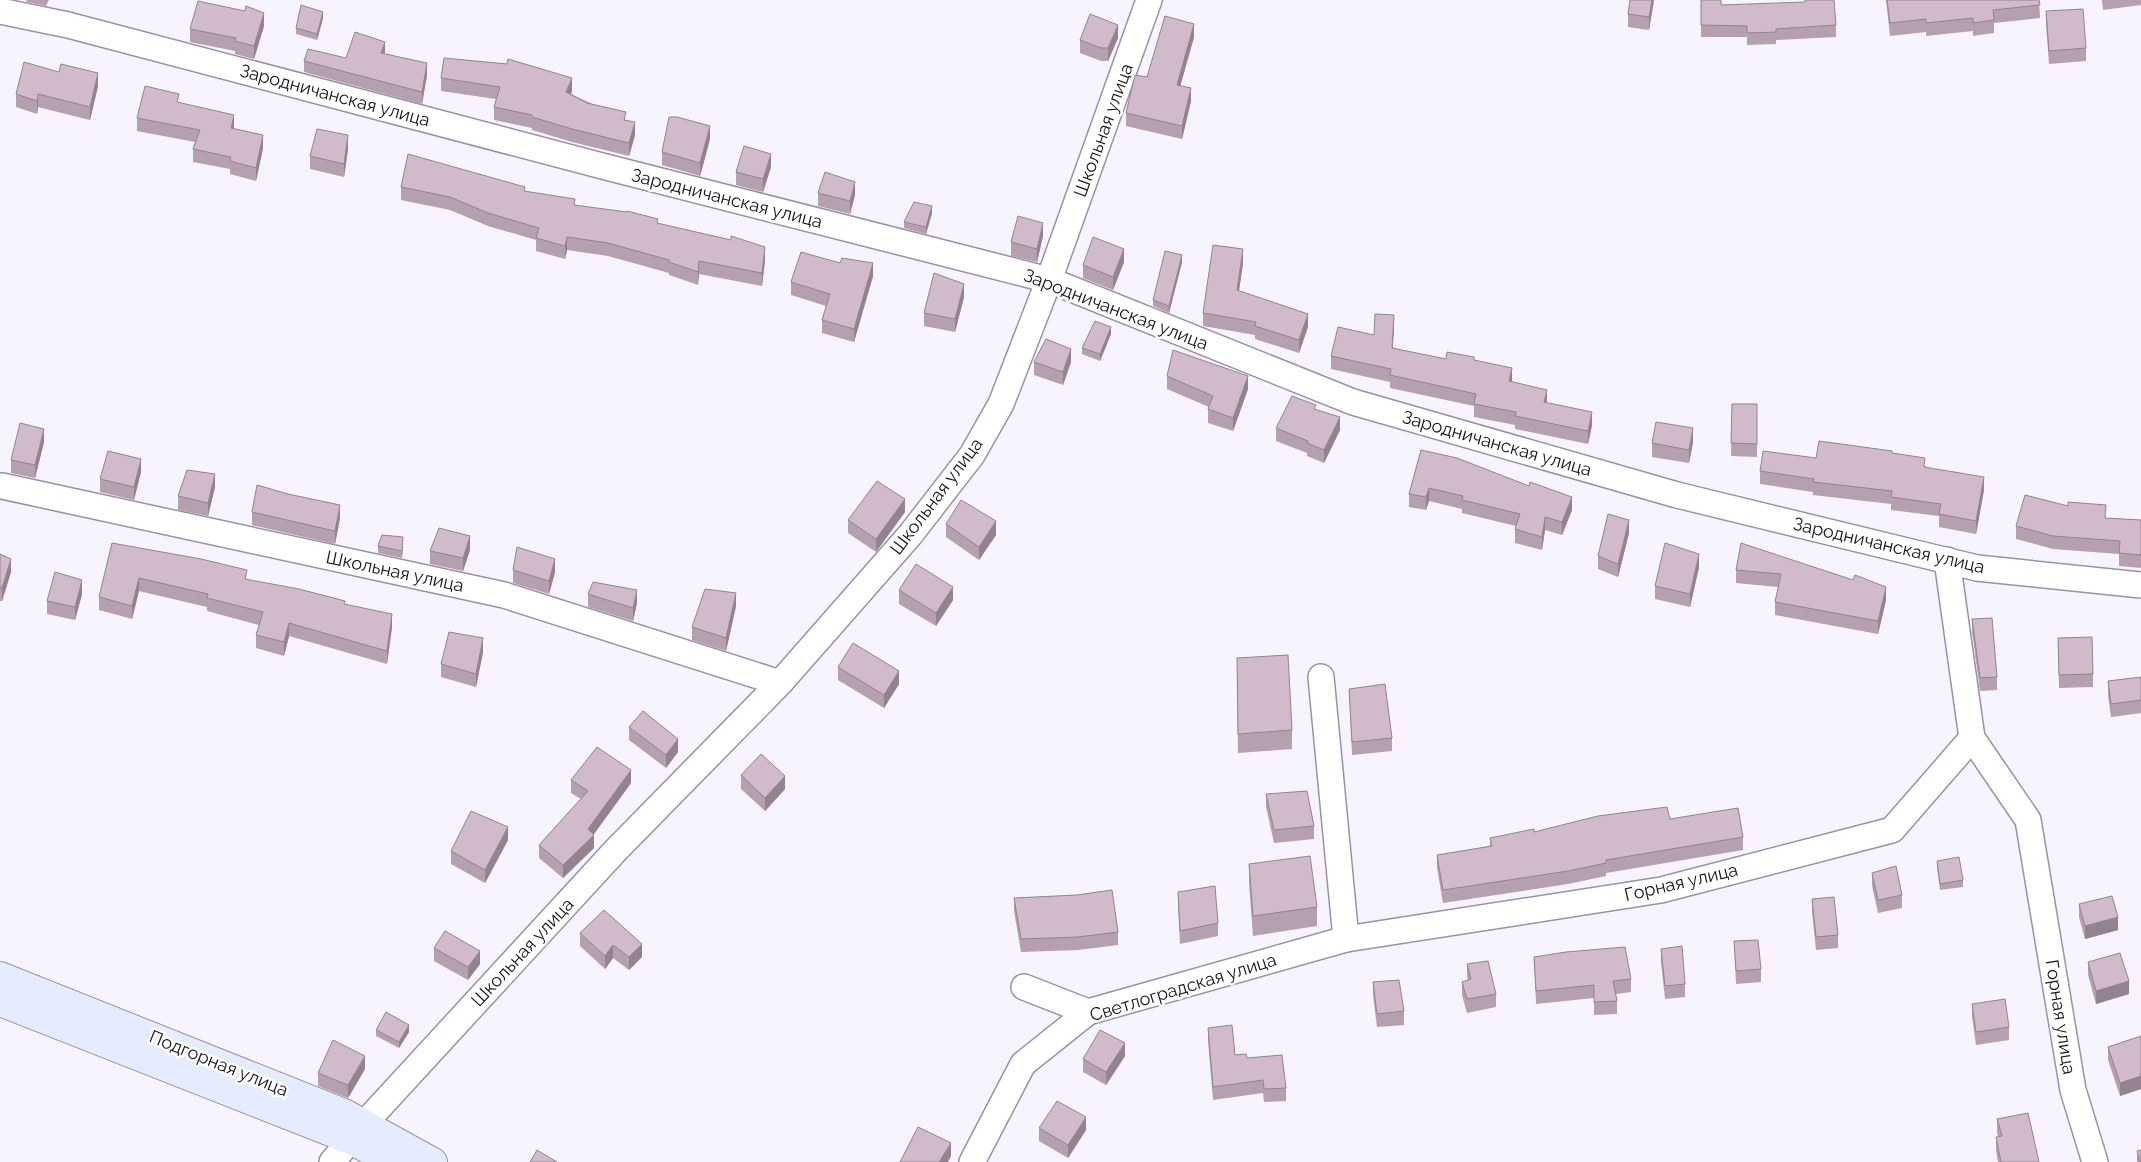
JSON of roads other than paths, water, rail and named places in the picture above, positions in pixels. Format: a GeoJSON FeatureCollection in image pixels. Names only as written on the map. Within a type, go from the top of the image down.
{"type":"FeatureCollection","features":[{"type":"Feature","properties":{"kind":"street","name":"Школьная улица"},"geometry":{"type":"LineString","coordinates":[[332,1162],[616,850],[780,683],[910,535],[972,455],[1001,404],[1049,280],[1149,0]]}},
{"type":"Feature","properties":{"kind":"street","name":"Зародничанская улица"},"geometry":{"type":"LineString","coordinates":[[0,11],[68,25],[586,162],[1049,280],[1353,402],[1677,495],[1977,568],[2141,585]]}},
{"type":"Feature","properties":{"kind":"street","name":"Школьная улица"},"geometry":{"type":"LineString","coordinates":[[2,486],[504,595],[780,683]]}},
{"type":"Feature","properties":{"kind":"street","name":"Горная улица"},"geometry":{"type":"LineString","coordinates":[[1947,560],[1972,738],[2028,820],[2073,1090],[2095,1162]]}},
{"type":"Feature","properties":{"kind":"street"},"geometry":{"type":"LineString","coordinates":[[1321,677],[1346,939]]}},
{"type":"Feature","properties":{"kind":"street","name":"Горная улица"},"geometry":{"type":"LineString","coordinates":[[1319,947],[1346,939],[1661,890],[1892,830],[1972,738]]}},
{"type":"Feature","properties":{"kind":"street","name":"Светлоградская улица"},"geometry":{"type":"LineString","coordinates":[[972,1162],[1023,1064],[1088,1012],[1319,947]]}},
{"type":"Feature","properties":{"kind":"street","name":"Подгорная улица"},"geometry":{"type":"LineString","coordinates":[[0,976],[344,1113],[358,1132],[391,1162]]}},
{"type":"Feature","properties":{"kind":"street"},"geometry":{"type":"LineString","coordinates":[[1024,987],[1088,1012]]}},
{"type":"Feature","properties":{"kind":"street","name":"Подгорная улица"},"geometry":{"type":"LineString","coordinates":[[0,1002],[358,1132],[433,1162]]}}]}
